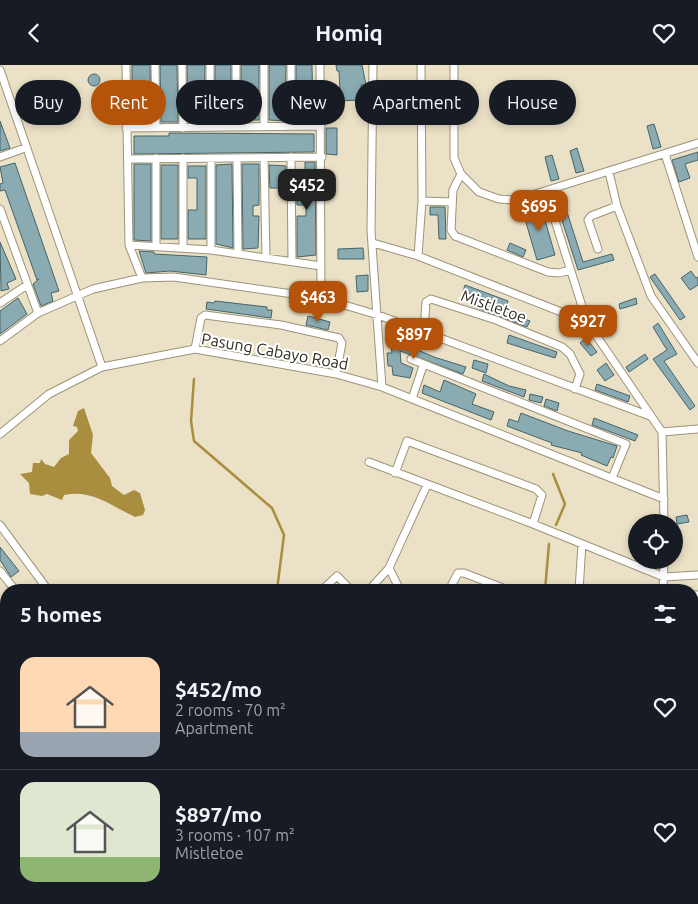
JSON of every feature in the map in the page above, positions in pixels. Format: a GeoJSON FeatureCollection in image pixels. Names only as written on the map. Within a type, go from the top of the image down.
{"type":"FeatureCollection","features":[{"type":"Feature","properties":{"kind":"street"},"geometry":{"type":"LineString","coordinates":[[126,65],[128,245],[142,277]]}},
{"type":"Feature","properties":{"kind":"street"},"geometry":{"type":"LineString","coordinates":[[155,65],[156,128]]}},
{"type":"Feature","properties":{"kind":"street"},"geometry":{"type":"LineString","coordinates":[[182,65],[183,128]]}},
{"type":"Feature","properties":{"kind":"street"},"geometry":{"type":"LineString","coordinates":[[210,65],[210,126]]}},
{"type":"Feature","properties":{"kind":"street"},"geometry":{"type":"LineString","coordinates":[[236,65],[236,127]]}},
{"type":"Feature","properties":{"kind":"street"},"geometry":{"type":"LineString","coordinates":[[264,65],[264,126]]}},
{"type":"Feature","properties":{"kind":"street"},"geometry":{"type":"LineString","coordinates":[[291,65],[291,126]]}},
{"type":"Feature","properties":{"kind":"street"},"geometry":{"type":"LineString","coordinates":[[320,65],[322,157],[321,298]]}},
{"type":"Feature","properties":{"kind":"street"},"geometry":{"type":"LineString","coordinates":[[373,65],[373,243],[382,387]]}},
{"type":"Feature","properties":{"kind":"street"},"geometry":{"type":"LineString","coordinates":[[418,256],[422,201],[421,65]]}},
{"type":"Feature","properties":{"kind":"street"},"geometry":{"type":"LineString","coordinates":[[454,65],[454,158],[461,174],[480,192],[499,199],[516,200],[546,192],[698,143]]}},
{"type":"Feature","properties":{"kind":"street"},"geometry":{"type":"LineString","coordinates":[[0,70],[102,367]]}},
{"type":"Feature","properties":{"kind":"street"},"geometry":{"type":"LineString","coordinates":[[126,128],[321,126]]}},
{"type":"Feature","properties":{"kind":"street"},"geometry":{"type":"LineString","coordinates":[[0,157],[26,147]]}},
{"type":"Feature","properties":{"kind":"street"},"geometry":{"type":"LineString","coordinates":[[665,154],[698,257]]}},
{"type":"Feature","properties":{"kind":"street"},"geometry":{"type":"LineString","coordinates":[[291,157],[292,261]]}},
{"type":"Feature","properties":{"kind":"street"},"geometry":{"type":"LineString","coordinates":[[128,159],[322,157]]}},
{"type":"Feature","properties":{"kind":"street"},"geometry":{"type":"LineString","coordinates":[[156,158],[156,245]]}},
{"type":"Feature","properties":{"kind":"street"},"geometry":{"type":"LineString","coordinates":[[183,158],[184,247]]}},
{"type":"Feature","properties":{"kind":"street"},"geometry":{"type":"LineString","coordinates":[[211,158],[211,250]]}},
{"type":"Feature","properties":{"kind":"street"},"geometry":{"type":"LineString","coordinates":[[237,158],[238,254]]}},
{"type":"Feature","properties":{"kind":"street"},"geometry":{"type":"LineString","coordinates":[[264,158],[266,257]]}},
{"type":"Feature","properties":{"kind":"street"},"geometry":{"type":"LineString","coordinates":[[609,172],[617,205],[651,296],[698,363]]}},
{"type":"Feature","properties":{"kind":"street"},"geometry":{"type":"LineString","coordinates":[[461,174],[453,185],[451,229],[455,236],[548,272],[559,273],[570,270]]}},
{"type":"Feature","properties":{"kind":"street"},"geometry":{"type":"LineString","coordinates":[[546,192],[587,322],[662,432],[664,514]]}},
{"type":"Feature","properties":{"kind":"street"},"geometry":{"type":"LineString","coordinates":[[422,201],[452,202]]}},
{"type":"Feature","properties":{"kind":"street"},"geometry":{"type":"LineString","coordinates":[[598,249],[588,220],[591,215],[617,205]]}},
{"type":"Feature","properties":{"kind":"street"},"geometry":{"type":"LineString","coordinates":[[0,209],[38,313]]}},
{"type":"Feature","properties":{"kind":"street"},"geometry":{"type":"LineString","coordinates":[[373,243],[418,256],[587,322]]}},
{"type":"Feature","properties":{"kind":"street"},"geometry":{"type":"LineString","coordinates":[[128,245],[184,247],[321,266]]}},
{"type":"Feature","properties":{"kind":"street"},"geometry":{"type":"LineString","coordinates":[[0,341],[38,313],[93,289],[142,277],[174,277],[321,298],[424,331],[650,416]]}},
{"type":"Feature","properties":{"kind":"street"},"geometry":{"type":"LineString","coordinates":[[0,303],[27,285]]}},
{"type":"Feature","properties":{"kind":"street","name":"Mistletoe"},"geometry":{"type":"LineString","coordinates":[[424,331],[426,302],[431,299],[496,321],[562,347],[570,354],[580,374],[575,389]]}},
{"type":"Feature","properties":{"kind":"street"},"geometry":{"type":"LineString","coordinates":[[195,349],[201,318],[205,315],[281,325],[339,338],[342,343],[336,374]]}},
{"type":"Feature","properties":{"kind":"street","name":"Pasung Cabayo Road"},"geometry":{"type":"LineString","coordinates":[[0,434],[49,394],[102,367],[195,349],[336,374],[382,387],[664,499]]}},
{"type":"Feature","properties":{"kind":"street"},"geometry":{"type":"LineString","coordinates":[[411,359],[424,366],[626,444],[612,478]]}},
{"type":"Feature","properties":{"kind":"street"},"geometry":{"type":"LineString","coordinates":[[412,399],[424,366]]}},
{"type":"Feature","properties":{"kind":"street"},"geometry":{"type":"LineString","coordinates":[[662,432],[698,429]]}},
{"type":"Feature","properties":{"kind":"street"},"geometry":{"type":"LineString","coordinates":[[395,473],[407,441],[536,489],[542,495],[533,524]]}},
{"type":"Feature","properties":{"kind":"street"},"geometry":{"type":"LineString","coordinates":[[369,462],[533,524],[664,577],[698,575]]}},
{"type":"Feature","properties":{"kind":"street"},"geometry":{"type":"LineString","coordinates":[[373,584],[388,568],[427,485]]}},
{"type":"Feature","properties":{"kind":"street"},"geometry":{"type":"LineString","coordinates":[[0,525],[44,584]]}},
{"type":"Feature","properties":{"kind":"street"},"geometry":{"type":"LineString","coordinates":[[579,584],[582,544]]}},
{"type":"Feature","properties":{"kind":"street"},"geometry":{"type":"LineString","coordinates":[[388,568],[397,584]]}},
{"type":"Feature","properties":{"kind":"street"},"geometry":{"type":"LineString","coordinates":[[663,584],[664,569]]}},
{"type":"Feature","properties":{"kind":"street"},"geometry":{"type":"LineString","coordinates":[[0,571],[10,584]]}},
{"type":"Feature","properties":{"kind":"street"},"geometry":{"type":"LineString","coordinates":[[452,584],[458,573],[464,573],[492,584]]}},
{"type":"Feature","properties":{"kind":"street"},"geometry":{"type":"LineString","coordinates":[[328,584],[337,576],[345,584]]}},
{"type":"Feature","properties":{"kind":"shaded area"},"geometry":{"type":"Polygon","coordinates":[[[84,408],[93,435],[91,453],[110,478],[112,486],[124,495],[134,490],[140,493],[145,510],[143,515],[135,517],[101,500],[84,494],[64,495],[62,500],[47,494],[42,496],[30,494],[29,483],[20,474],[32,472],[33,463],[40,463],[41,459],[45,464],[54,467],[61,458],[69,454],[69,440],[78,431],[77,427],[73,426],[78,411],[84,408]]]}},
{"type":"Feature","properties":{"kind":"building"},"geometry":{"type":"Polygon","coordinates":[[[132,65],[150,65],[150,80],[132,80],[132,65]]]}},
{"type":"Feature","properties":{"kind":"building"},"geometry":{"type":"Polygon","coordinates":[[[160,65],[177,65],[176,122],[166,122],[166,80],[160,80],[160,65]]]}},
{"type":"Feature","properties":{"kind":"building"},"geometry":{"type":"Polygon","coordinates":[[[187,65],[205,65],[205,80],[187,80],[187,65]]]}},
{"type":"Feature","properties":{"kind":"building"},"geometry":{"type":"Polygon","coordinates":[[[215,65],[231,65],[231,80],[215,80],[215,65]]]}},
{"type":"Feature","properties":{"kind":"building"},"geometry":{"type":"Polygon","coordinates":[[[241,65],[259,65],[259,80],[241,80],[241,65]]]}},
{"type":"Feature","properties":{"kind":"building"},"geometry":{"type":"Polygon","coordinates":[[[269,65],[286,65],[286,80],[272,80],[272,120],[269,120],[269,65]]]}},
{"type":"Feature","properties":{"kind":"building"},"geometry":{"type":"Polygon","coordinates":[[[296,65],[312,65],[312,80],[296,80],[296,65]]]}},
{"type":"Feature","properties":{"kind":"building"},"geometry":{"type":"Polygon","coordinates":[[[336,65],[362,65],[365,80],[355,80],[355,100],[345,101],[345,80],[339,80],[339,71],[337,71],[336,65]]]}},
{"type":"Feature","properties":{"kind":"building"},"geometry":{"type":"Polygon","coordinates":[[[94,74],[100,80],[91,80],[91,84],[88,80],[94,74]]]}},
{"type":"Feature","properties":{"kind":"building"},"geometry":{"type":"Polygon","coordinates":[[[0,121],[10,148],[0,151],[0,121]]]}},
{"type":"Feature","properties":{"kind":"building"},"geometry":{"type":"Polygon","coordinates":[[[654,124],[661,147],[653,149],[647,126],[654,124]]]}},
{"type":"Feature","properties":{"kind":"building"},"geometry":{"type":"Polygon","coordinates":[[[326,128],[337,128],[337,155],[326,154],[326,128]]]}},
{"type":"Feature","properties":{"kind":"building"},"geometry":{"type":"Polygon","coordinates":[[[169,133],[314,134],[314,152],[134,154],[134,136],[169,136],[169,133]]]}},
{"type":"Feature","properties":{"kind":"building"},"geometry":{"type":"Polygon","coordinates":[[[577,148],[584,171],[576,173],[570,151],[577,148]]]}},
{"type":"Feature","properties":{"kind":"building"},"geometry":{"type":"Polygon","coordinates":[[[698,152],[698,160],[685,164],[690,178],[679,182],[672,160],[698,152]]]}},
{"type":"Feature","properties":{"kind":"building"},"geometry":{"type":"Polygon","coordinates":[[[552,155],[559,179],[551,181],[545,157],[552,155]]]}},
{"type":"Feature","properties":{"kind":"building"},"geometry":{"type":"Polygon","coordinates":[[[305,162],[315,162],[316,255],[297,257],[297,216],[306,216],[306,205],[297,205],[296,171],[305,171],[305,162]]]}},
{"type":"Feature","properties":{"kind":"building"},"geometry":{"type":"Polygon","coordinates":[[[15,163],[59,291],[51,293],[53,301],[41,306],[33,284],[39,279],[37,280],[5,190],[0,191],[0,184],[3,183],[0,167],[15,163]]]}},
{"type":"Feature","properties":{"kind":"building"},"geometry":{"type":"Polygon","coordinates":[[[134,164],[151,164],[151,241],[134,240],[134,164]]]}},
{"type":"Feature","properties":{"kind":"building"},"geometry":{"type":"Polygon","coordinates":[[[232,164],[233,248],[216,244],[216,165],[232,164]]]}},
{"type":"Feature","properties":{"kind":"building"},"geometry":{"type":"Polygon","coordinates":[[[242,164],[259,164],[259,205],[253,206],[253,216],[259,216],[258,248],[243,249],[242,164]]]}},
{"type":"Feature","properties":{"kind":"building"},"geometry":{"type":"Polygon","coordinates":[[[161,165],[178,165],[178,239],[161,239],[161,165]]]}},
{"type":"Feature","properties":{"kind":"building"},"geometry":{"type":"Polygon","coordinates":[[[269,165],[286,166],[286,188],[270,188],[269,165]]]}},
{"type":"Feature","properties":{"kind":"building"},"geometry":{"type":"Polygon","coordinates":[[[188,166],[206,166],[206,239],[188,239],[188,210],[197,210],[197,178],[188,178],[188,166]]]}},
{"type":"Feature","properties":{"kind":"building"},"geometry":{"type":"Polygon","coordinates":[[[540,203],[555,255],[537,260],[522,209],[540,203]]]}},
{"type":"Feature","properties":{"kind":"building"},"geometry":{"type":"Polygon","coordinates":[[[430,207],[445,207],[446,239],[439,239],[438,215],[430,215],[430,207]]]}},
{"type":"Feature","properties":{"kind":"building"},"geometry":{"type":"Polygon","coordinates":[[[566,209],[583,262],[612,254],[614,260],[578,270],[559,211],[566,209]]]}},
{"type":"Feature","properties":{"kind":"building"},"geometry":{"type":"Polygon","coordinates":[[[0,242],[16,279],[7,283],[9,289],[1,291],[0,242]]]}},
{"type":"Feature","properties":{"kind":"building"},"geometry":{"type":"Polygon","coordinates":[[[510,243],[526,250],[523,257],[507,250],[510,243]]]}},
{"type":"Feature","properties":{"kind":"building"},"geometry":{"type":"Polygon","coordinates":[[[363,248],[364,259],[338,259],[338,249],[363,248]]]}},
{"type":"Feature","properties":{"kind":"building"},"geometry":{"type":"Polygon","coordinates":[[[139,251],[154,252],[154,254],[207,257],[206,275],[170,271],[146,273],[139,251]]]}},
{"type":"Feature","properties":{"kind":"building"},"geometry":{"type":"Polygon","coordinates":[[[691,271],[696,278],[698,277],[698,285],[690,290],[681,278],[691,271]]]}},
{"type":"Feature","properties":{"kind":"building"},"geometry":{"type":"Polygon","coordinates":[[[655,274],[685,317],[680,320],[650,277],[655,274]]]}},
{"type":"Feature","properties":{"kind":"building"},"geometry":{"type":"Polygon","coordinates":[[[368,275],[368,291],[357,292],[356,276],[368,275]]]}},
{"type":"Feature","properties":{"kind":"building"},"geometry":{"type":"Polygon","coordinates":[[[465,285],[508,301],[504,311],[530,321],[527,327],[469,305],[472,295],[463,291],[465,285]]]}},
{"type":"Feature","properties":{"kind":"building"},"geometry":{"type":"Polygon","coordinates":[[[18,298],[27,314],[0,334],[0,311],[18,298]]]}},
{"type":"Feature","properties":{"kind":"building"},"geometry":{"type":"Polygon","coordinates":[[[636,298],[637,304],[620,309],[619,304],[636,298]]]}},
{"type":"Feature","properties":{"kind":"building"},"geometry":{"type":"Polygon","coordinates":[[[215,301],[267,307],[267,310],[272,310],[271,318],[206,309],[207,302],[214,303],[215,301]]]}},
{"type":"Feature","properties":{"kind":"building"},"geometry":{"type":"Polygon","coordinates":[[[308,316],[330,322],[328,330],[306,325],[308,316]]]}},
{"type":"Feature","properties":{"kind":"building"},"geometry":{"type":"Polygon","coordinates":[[[658,323],[677,354],[664,361],[695,406],[690,410],[653,359],[667,350],[653,327],[658,323]]]}},
{"type":"Feature","properties":{"kind":"building"},"geometry":{"type":"Polygon","coordinates":[[[509,335],[557,352],[555,358],[507,343],[509,335]]]}},
{"type":"Feature","properties":{"kind":"building"},"geometry":{"type":"Polygon","coordinates":[[[390,338],[434,357],[466,367],[463,374],[400,351],[401,363],[413,368],[410,378],[393,375],[392,366],[388,366],[387,353],[392,353],[390,338]]]}},
{"type":"Feature","properties":{"kind":"building"},"geometry":{"type":"Polygon","coordinates":[[[586,338],[597,352],[591,356],[580,343],[586,338]]]}},
{"type":"Feature","properties":{"kind":"building"},"geometry":{"type":"Polygon","coordinates":[[[645,354],[648,359],[629,372],[626,367],[645,354]]]}},
{"type":"Feature","properties":{"kind":"building"},"geometry":{"type":"Polygon","coordinates":[[[474,360],[488,364],[486,373],[472,368],[474,360]]]}},
{"type":"Feature","properties":{"kind":"building"},"geometry":{"type":"Polygon","coordinates":[[[606,363],[614,375],[605,381],[597,370],[606,363]]]}},
{"type":"Feature","properties":{"kind":"building"},"geometry":{"type":"Polygon","coordinates":[[[484,374],[509,386],[526,390],[524,397],[482,381],[484,374]]]}},
{"type":"Feature","properties":{"kind":"building"},"geometry":{"type":"Polygon","coordinates":[[[444,380],[476,394],[472,404],[494,412],[491,420],[422,393],[424,385],[440,392],[444,380]]]}},
{"type":"Feature","properties":{"kind":"building"},"geometry":{"type":"Polygon","coordinates":[[[597,384],[630,396],[628,402],[595,390],[597,384]]]}},
{"type":"Feature","properties":{"kind":"building"},"geometry":{"type":"Polygon","coordinates":[[[530,394],[543,397],[541,403],[529,400],[530,394]]]}},
{"type":"Feature","properties":{"kind":"building"},"geometry":{"type":"Polygon","coordinates":[[[546,399],[559,403],[557,411],[544,406],[546,399]]]}},
{"type":"Feature","properties":{"kind":"building"},"geometry":{"type":"Polygon","coordinates":[[[521,413],[568,431],[617,446],[613,458],[611,457],[607,466],[581,455],[582,453],[551,445],[552,443],[507,426],[509,419],[518,422],[521,413]]]}},
{"type":"Feature","properties":{"kind":"building"},"geometry":{"type":"Polygon","coordinates":[[[594,418],[638,435],[635,441],[592,425],[594,418]]]}},
{"type":"Feature","properties":{"kind":"building"},"geometry":{"type":"Polygon","coordinates":[[[687,515],[689,522],[683,523],[683,516],[687,515]]]}},
{"type":"Feature","properties":{"kind":"building"},"geometry":{"type":"Polygon","coordinates":[[[0,547],[19,571],[11,577],[0,560],[0,547]]]}},
{"type":"Feature","properties":{"kind":"waterway"},"geometry":{"type":"LineString","coordinates":[[194,379],[191,421],[194,441],[272,508],[284,535],[278,584]]}},
{"type":"Feature","properties":{"kind":"waterway"},"geometry":{"type":"LineString","coordinates":[[553,474],[565,504],[556,525]]}},
{"type":"Feature","properties":{"kind":"waterway"},"geometry":{"type":"LineString","coordinates":[[546,584],[549,544]]}}]}
